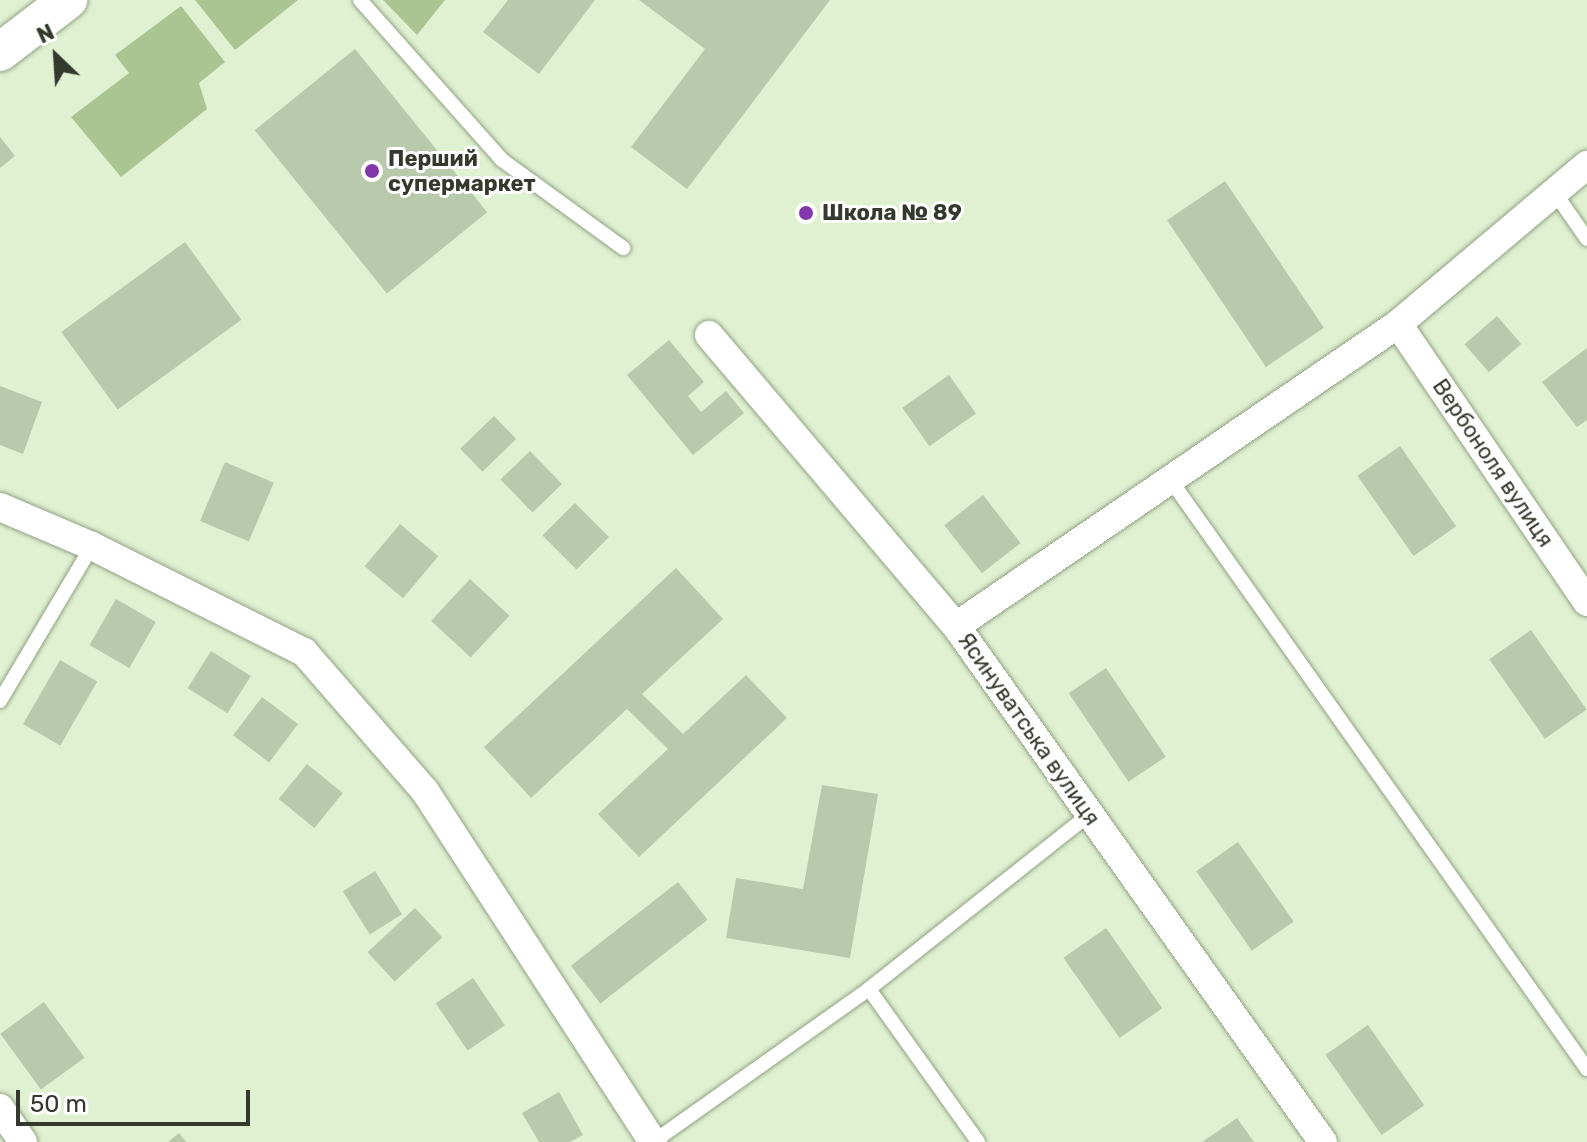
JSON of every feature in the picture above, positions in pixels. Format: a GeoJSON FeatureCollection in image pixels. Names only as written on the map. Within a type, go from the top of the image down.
{"type":"FeatureCollection","features":[{"type":"Feature","properties":{"kind":"main road"},"geometry":{"type":"LineString","coordinates":[[0,52],[68,0]]}},
{"type":"Feature","properties":{"kind":"street"},"geometry":{"type":"LineString","coordinates":[[956,626],[1172,482],[1398,324],[1587,165]]}},
{"type":"Feature","properties":{"kind":"street","name":"Вербоноля вулиця"},"geometry":{"type":"LineString","coordinates":[[1398,324],[1587,602]]}},
{"type":"Feature","properties":{"kind":"street","name":"Ясинуватська вулиця"},"geometry":{"type":"LineString","coordinates":[[709,335],[956,626],[1323,1142]]}},
{"type":"Feature","properties":{"kind":"street"},"geometry":{"type":"LineString","coordinates":[[0,507],[92,546],[304,652],[425,791],[653,1142]]}},
{"type":"Feature","properties":{"kind":"street"},"geometry":{"type":"LineString","coordinates":[[0,1108],[23,1142]]}},
{"type":"Feature","properties":{"kind":"lane"},"geometry":{"type":"LineString","coordinates":[[360,0],[502,160],[623,248]]}},
{"type":"Feature","properties":{"kind":"lane"},"geometry":{"type":"LineString","coordinates":[[1555,193],[1587,239]]}},
{"type":"Feature","properties":{"kind":"lane"},"geometry":{"type":"LineString","coordinates":[[1172,482],[1587,1069]]}},
{"type":"Feature","properties":{"kind":"lane"},"geometry":{"type":"LineString","coordinates":[[0,701],[92,546]]}},
{"type":"Feature","properties":{"kind":"lane"},"geometry":{"type":"LineString","coordinates":[[653,1142],[869,989],[1090,814]]}},
{"type":"Feature","properties":{"kind":"lane"},"geometry":{"type":"LineString","coordinates":[[869,989],[978,1142]]}},
{"type":"Feature","properties":{"kind":"green space"},"geometry":{"type":"Polygon","coordinates":[[[195,0],[298,0],[235,50],[195,0]]]}},
{"type":"Feature","properties":{"kind":"green space"},"geometry":{"type":"Polygon","coordinates":[[[383,0],[445,0],[417,35],[383,0]]]}},
{"type":"Feature","properties":{"kind":"green space"},"geometry":{"type":"Polygon","coordinates":[[[181,6],[225,62],[199,83],[207,109],[121,177],[71,117],[129,73],[115,55],[181,6]]]}},
{"type":"Feature","properties":{"kind":"building"},"geometry":{"type":"Polygon","coordinates":[[[508,0],[595,0],[539,74],[483,32],[508,0]]]}},
{"type":"Feature","properties":{"kind":"building"},"geometry":{"type":"Polygon","coordinates":[[[639,0],[830,0],[687,189],[631,147],[705,49],[639,0]]]}},
{"type":"Feature","properties":{"kind":"building","name":"Перший супермаркет"},"geometry":{"type":"Polygon","coordinates":[[[355,49],[487,212],[387,293],[255,130],[355,49]]]}},
{"type":"Feature","properties":{"kind":"building"},"geometry":{"type":"Polygon","coordinates":[[[0,137],[15,156],[0,168],[0,137]]]}},
{"type":"Feature","properties":{"kind":"building"},"geometry":{"type":"Polygon","coordinates":[[[1225,181],[1324,328],[1266,367],[1167,220],[1225,181]]]}},
{"type":"Feature","properties":{"kind":"building"},"geometry":{"type":"Polygon","coordinates":[[[185,242],[241,320],[118,410],[61,332],[185,242]]]}},
{"type":"Feature","properties":{"kind":"building"},"geometry":{"type":"Polygon","coordinates":[[[1497,316],[1521,344],[1489,372],[1465,344],[1497,316]]]}},
{"type":"Feature","properties":{"kind":"building"},"geometry":{"type":"Polygon","coordinates":[[[669,340],[704,382],[688,396],[701,412],[726,391],[744,413],[693,455],[627,375],[669,340]]]}},
{"type":"Feature","properties":{"kind":"building"},"geometry":{"type":"Polygon","coordinates":[[[1587,348],[1587,420],[1577,427],[1542,382],[1587,348]]]}},
{"type":"Feature","properties":{"kind":"building"},"geometry":{"type":"Polygon","coordinates":[[[949,375],[976,414],[929,446],[902,408],[949,375]]]}},
{"type":"Feature","properties":{"kind":"building"},"geometry":{"type":"Polygon","coordinates":[[[0,386],[42,402],[23,454],[0,445],[0,386]]]}},
{"type":"Feature","properties":{"kind":"building"},"geometry":{"type":"Polygon","coordinates":[[[494,416],[516,439],[482,472],[460,449],[494,416]]]}},
{"type":"Feature","properties":{"kind":"building"},"geometry":{"type":"Polygon","coordinates":[[[1400,446],[1456,526],[1414,556],[1357,476],[1400,446]]]}},
{"type":"Feature","properties":{"kind":"building"},"geometry":{"type":"Polygon","coordinates":[[[530,451],[562,484],[532,513],[501,479],[530,451]]]}},
{"type":"Feature","properties":{"kind":"building"},"geometry":{"type":"Polygon","coordinates":[[[225,462],[274,483],[249,542],[200,521],[225,462]]]}},
{"type":"Feature","properties":{"kind":"building"},"geometry":{"type":"Polygon","coordinates":[[[983,495],[1021,543],[982,573],[944,525],[983,495]]]}},
{"type":"Feature","properties":{"kind":"building"},"geometry":{"type":"Polygon","coordinates":[[[575,503],[609,537],[576,569],[542,536],[575,503]]]}},
{"type":"Feature","properties":{"kind":"building"},"geometry":{"type":"Polygon","coordinates":[[[400,524],[438,556],[403,598],[365,566],[400,524]]]}},
{"type":"Feature","properties":{"kind":"building"},"geometry":{"type":"Polygon","coordinates":[[[676,568],[723,619],[642,694],[683,734],[746,675],[787,718],[639,857],[598,814],[668,749],[627,709],[531,798],[484,747],[676,568]]]}},
{"type":"Feature","properties":{"kind":"building"},"geometry":{"type":"Polygon","coordinates":[[[470,579],[509,616],[471,658],[431,621],[470,579]]]}},
{"type":"Feature","properties":{"kind":"building"},"geometry":{"type":"Polygon","coordinates":[[[116,599],[156,622],[129,668],[90,645],[116,599]]]}},
{"type":"Feature","properties":{"kind":"building"},"geometry":{"type":"Polygon","coordinates":[[[1531,630],[1587,709],[1545,739],[1489,659],[1531,630]]]}},
{"type":"Feature","properties":{"kind":"building"},"geometry":{"type":"Polygon","coordinates":[[[211,651],[251,676],[228,713],[188,688],[211,651]]]}},
{"type":"Feature","properties":{"kind":"building"},"geometry":{"type":"Polygon","coordinates":[[[60,660],[97,682],[60,746],[23,724],[60,660]]]}},
{"type":"Feature","properties":{"kind":"building"},"geometry":{"type":"Polygon","coordinates":[[[1106,668],[1166,757],[1129,782],[1069,693],[1106,668]]]}},
{"type":"Feature","properties":{"kind":"building"},"geometry":{"type":"Polygon","coordinates":[[[262,697],[298,724],[269,762],[233,735],[262,697]]]}},
{"type":"Feature","properties":{"kind":"building"},"geometry":{"type":"Polygon","coordinates":[[[307,764],[343,793],[314,828],[279,799],[307,764]]]}},
{"type":"Feature","properties":{"kind":"building"},"geometry":{"type":"Polygon","coordinates":[[[822,785],[878,794],[850,958],[726,938],[736,878],[803,889],[822,785]]]}},
{"type":"Feature","properties":{"kind":"building"},"geometry":{"type":"Polygon","coordinates":[[[1238,842],[1294,921],[1252,951],[1196,871],[1238,842]]]}},
{"type":"Feature","properties":{"kind":"building"},"geometry":{"type":"Polygon","coordinates":[[[375,871],[402,914],[370,934],[343,891],[375,871]]]}},
{"type":"Feature","properties":{"kind":"building"},"geometry":{"type":"Polygon","coordinates":[[[678,882],[708,920],[600,1004],[571,966],[678,882]]]}},
{"type":"Feature","properties":{"kind":"building"},"geometry":{"type":"Polygon","coordinates":[[[415,908],[442,937],[395,982],[367,952],[415,908]]]}},
{"type":"Feature","properties":{"kind":"building"},"geometry":{"type":"Polygon","coordinates":[[[1106,928],[1162,1008],[1120,1038],[1063,958],[1106,928]]]}},
{"type":"Feature","properties":{"kind":"building"},"geometry":{"type":"Polygon","coordinates":[[[473,978],[505,1025],[468,1050],[436,1003],[473,978]]]}},
{"type":"Feature","properties":{"kind":"building"},"geometry":{"type":"Polygon","coordinates":[[[44,1002],[85,1058],[41,1090],[0,1034],[44,1002]]]}},
{"type":"Feature","properties":{"kind":"building"},"geometry":{"type":"Polygon","coordinates":[[[1368,1025],[1424,1105],[1382,1135],[1325,1055],[1368,1025]]]}},
{"type":"Feature","properties":{"kind":"building"},"geometry":{"type":"Polygon","coordinates":[[[559,1092],[583,1135],[570,1142],[539,1142],[522,1113],[559,1092]]]}},
{"type":"Feature","properties":{"kind":"building"},"geometry":{"type":"Polygon","coordinates":[[[1237,1118],[1254,1142],[1202,1142],[1237,1118]]]}},
{"type":"Feature","properties":{"kind":"building"},"geometry":{"type":"Polygon","coordinates":[[[179,1133],[186,1142],[168,1142],[179,1133]]]}},
{"type":"Feature","properties":{"kind":"place","name":"Перший супермаркет"},"geometry":{"type":"Point","coordinates":[372,171]}},
{"type":"Feature","properties":{"kind":"place","name":"Школа № 89"},"geometry":{"type":"Point","coordinates":[806,213]}}]}
